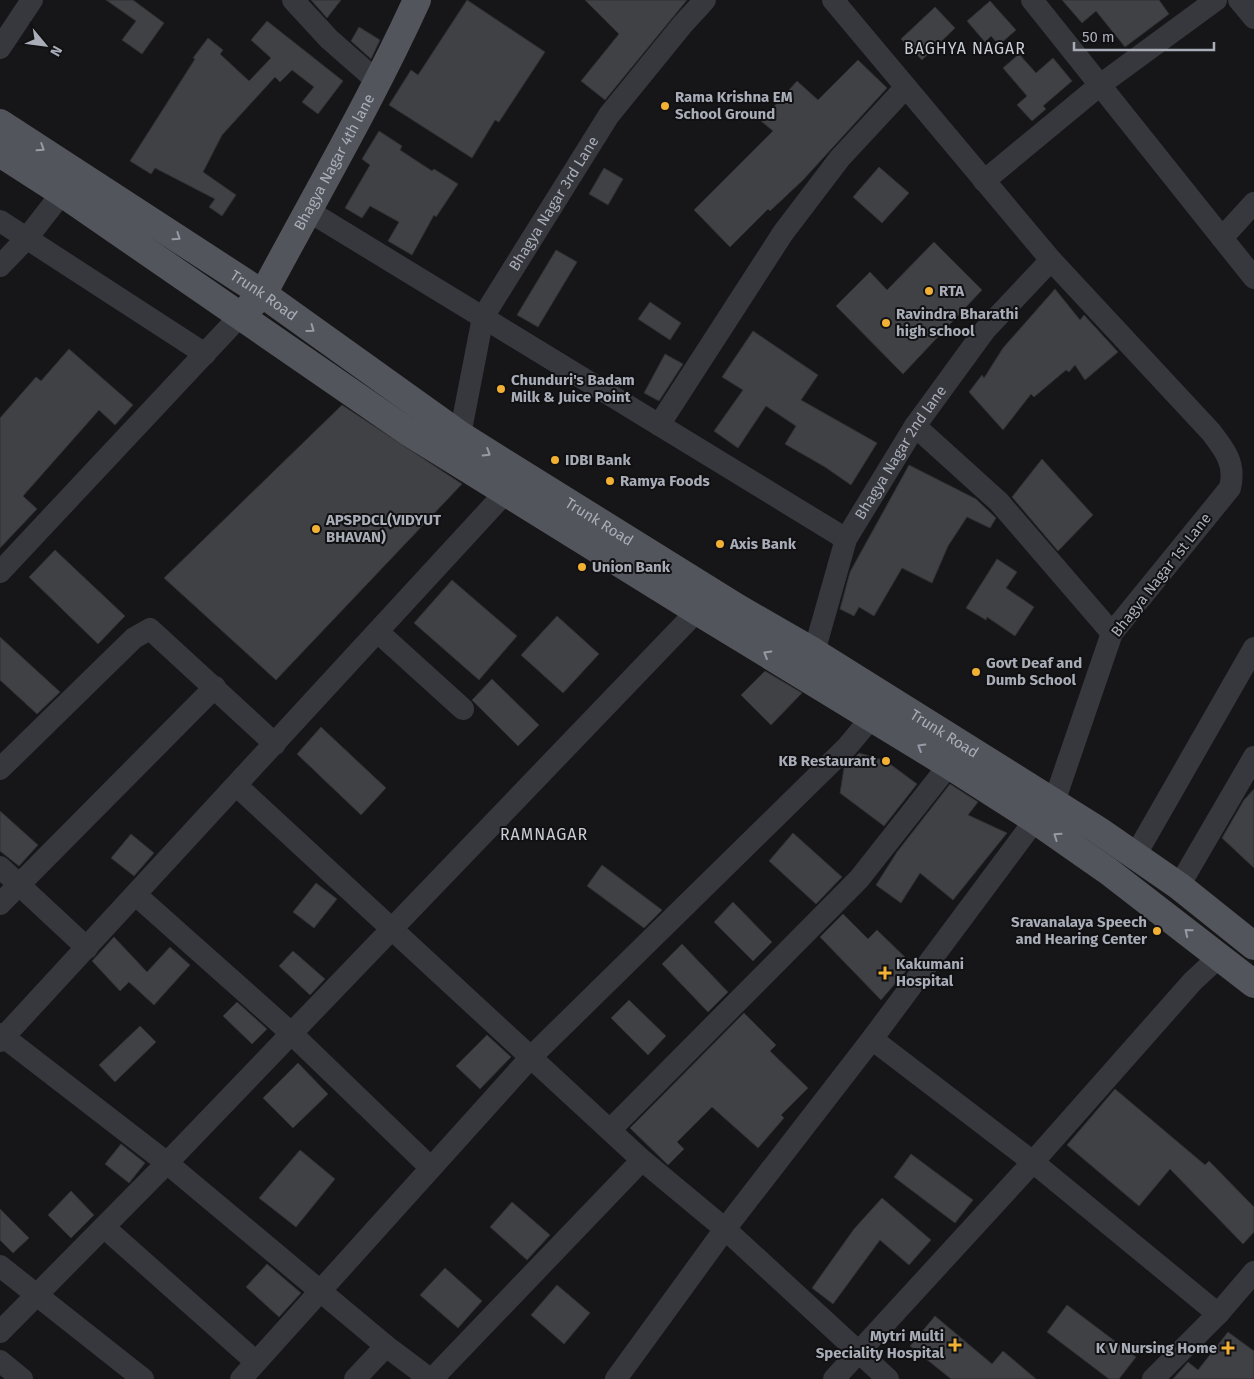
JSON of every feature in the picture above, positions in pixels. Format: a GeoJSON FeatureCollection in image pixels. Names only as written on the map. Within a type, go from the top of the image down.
{"type":"FeatureCollection","features":[{"type":"Feature","properties":{"kind":"main road","name":"Bhagya Nagar 4th lane"},"geometry":{"type":"LineString","coordinates":[[240,316],[263,294],[378,82],[417,0]]}},
{"type":"Feature","properties":{"kind":"main road","name":"Trunk Road"},"geometry":{"type":"LineString","coordinates":[[0,122],[263,294],[460,435],[736,607],[807,663],[1044,811],[1135,856],[1179,886],[1254,946]]}},
{"type":"Feature","properties":{"kind":"main road"},"geometry":{"type":"LineString","coordinates":[[0,153],[62,193],[407,431],[505,493],[697,611],[807,663],[872,717],[949,765],[1044,811],[1108,871],[1254,984]]}},
{"type":"Feature","properties":{"kind":"street"},"geometry":{"type":"LineString","coordinates":[[0,48],[32,0]]}},
{"type":"Feature","properties":{"kind":"street"},"geometry":{"type":"LineString","coordinates":[[293,0],[329,40],[378,82]]}},
{"type":"Feature","properties":{"kind":"street","name":"Bhagya Nagar 3rd Lane"},"geometry":{"type":"LineString","coordinates":[[460,435],[483,318],[609,115],[683,24],[705,0]]}},
{"type":"Feature","properties":{"kind":"street"},"geometry":{"type":"LineString","coordinates":[[833,0],[1051,260]]}},
{"type":"Feature","properties":{"kind":"street"},"geometry":{"type":"LineString","coordinates":[[1032,0],[1254,278]]}},
{"type":"Feature","properties":{"kind":"street"},"geometry":{"type":"LineString","coordinates":[[984,181],[1100,85],[1216,0]]}},
{"type":"Feature","properties":{"kind":"street"},"geometry":{"type":"LineString","coordinates":[[1239,0],[1254,18]]}},
{"type":"Feature","properties":{"kind":"street"},"geometry":{"type":"LineString","coordinates":[[659,425],[783,233],[840,158],[906,87]]}},
{"type":"Feature","properties":{"kind":"street"},"geometry":{"type":"LineString","coordinates":[[0,266],[27,238],[62,193]]}},
{"type":"Feature","properties":{"kind":"street"},"geometry":{"type":"LineString","coordinates":[[1222,238],[1254,203]]}},
{"type":"Feature","properties":{"kind":"street"},"geometry":{"type":"LineString","coordinates":[[308,210],[846,539]]}},
{"type":"Feature","properties":{"kind":"street"},"geometry":{"type":"LineString","coordinates":[[0,221],[205,354]]}},
{"type":"Feature","properties":{"kind":"street","name":"Bhagya Nagar 2nd lane"},"geometry":{"type":"LineString","coordinates":[[807,663],[846,539],[915,426],[985,330],[1051,260]]}},
{"type":"Feature","properties":{"kind":"street","name":"Bhagya Nagar 1st Lane"},"geometry":{"type":"LineString","coordinates":[[616,1379],[725,1229],[872,1039],[1044,811],[1112,633],[1230,488],[1233,476],[1232,465],[1226,452],[1211,432],[1051,260]]}},
{"type":"Feature","properties":{"kind":"street"},"geometry":{"type":"LineString","coordinates":[[0,572],[240,316]]}},
{"type":"Feature","properties":{"kind":"street"},"geometry":{"type":"LineString","coordinates":[[915,426],[999,502],[1112,633]]}},
{"type":"Feature","properties":{"kind":"street"},"geometry":{"type":"LineString","coordinates":[[505,493],[237,786],[1,1037],[166,1163],[386,1346],[431,1379],[642,1160]]}},
{"type":"Feature","properties":{"kind":"street"},"geometry":{"type":"LineString","coordinates":[[0,1332],[166,1163],[697,611]]}},
{"type":"Feature","properties":{"kind":"street"},"geometry":{"type":"LineString","coordinates":[[0,769],[143,631],[150,629],[275,744]]}},
{"type":"Feature","properties":{"kind":"street"},"geometry":{"type":"LineString","coordinates":[[378,632],[464,709]]}},
{"type":"Feature","properties":{"kind":"street"},"geometry":{"type":"LineString","coordinates":[[1135,856],[1254,648]]}},
{"type":"Feature","properties":{"kind":"street"},"geometry":{"type":"LineString","coordinates":[[0,904],[215,687]]}},
{"type":"Feature","properties":{"kind":"street"},"geometry":{"type":"LineString","coordinates":[[241,1379],[531,1057],[847,747],[872,717]]}},
{"type":"Feature","properties":{"kind":"street"},"geometry":{"type":"LineString","coordinates":[[1179,886],[1254,756]]}},
{"type":"Feature","properties":{"kind":"street"},"geometry":{"type":"LineString","coordinates":[[610,1130],[859,879],[949,765]]}},
{"type":"Feature","properties":{"kind":"street"},"geometry":{"type":"LineString","coordinates":[[237,786],[642,1160],[725,1229],[888,1379]]}},
{"type":"Feature","properties":{"kind":"street"},"geometry":{"type":"LineString","coordinates":[[0,867],[86,948]]}},
{"type":"Feature","properties":{"kind":"street"},"geometry":{"type":"LineString","coordinates":[[136,895],[290,1033],[431,1168]]}},
{"type":"Feature","properties":{"kind":"street"},"geometry":{"type":"LineString","coordinates":[[834,1379],[1033,1162],[1193,981],[1219,957]]}},
{"type":"Feature","properties":{"kind":"street"},"geometry":{"type":"LineString","coordinates":[[872,1039],[1033,1162],[1218,1314]]}},
{"type":"Feature","properties":{"kind":"street"},"geometry":{"type":"LineString","coordinates":[[104,1227],[256,1362]]}},
{"type":"Feature","properties":{"kind":"street"},"geometry":{"type":"LineString","coordinates":[[0,1266],[144,1379]]}},
{"type":"Feature","properties":{"kind":"street"},"geometry":{"type":"LineString","coordinates":[[1153,1379],[1218,1314],[1254,1272]]}},
{"type":"Feature","properties":{"kind":"street"},"geometry":{"type":"LineString","coordinates":[[356,1379],[386,1346]]}},
{"type":"Feature","properties":{"kind":"street"},"geometry":{"type":"LineString","coordinates":[[0,1361],[22,1379]]}},
{"type":"Feature","properties":{"kind":"building"},"geometry":{"type":"Polygon","coordinates":[[[106,0],[133,0],[164,23],[142,54],[122,40],[136,21],[106,0]]]}},
{"type":"Feature","properties":{"kind":"building"},"geometry":{"type":"Polygon","coordinates":[[[311,0],[341,0],[327,18],[311,0]]]}},
{"type":"Feature","properties":{"kind":"building"},"geometry":{"type":"Polygon","coordinates":[[[467,0],[545,52],[499,122],[495,120],[472,158],[389,105],[411,70],[418,75],[467,0]]]}},
{"type":"Feature","properties":{"kind":"building"},"geometry":{"type":"Polygon","coordinates":[[[585,0],[687,0],[605,100],[581,81],[619,34],[585,0]]]}},
{"type":"Feature","properties":{"kind":"building"},"geometry":{"type":"Polygon","coordinates":[[[1062,0],[1159,0],[1169,14],[1125,47],[1096,11],[1082,23],[1062,0]]]}},
{"type":"Feature","properties":{"kind":"building"},"geometry":{"type":"Polygon","coordinates":[[[990,1],[1016,30],[999,45],[991,36],[985,42],[967,21],[990,1]]]}},
{"type":"Feature","properties":{"kind":"building"},"geometry":{"type":"Polygon","coordinates":[[[935,7],[955,28],[922,60],[901,39],[935,7]]]}},
{"type":"Feature","properties":{"kind":"building"},"geometry":{"type":"Polygon","coordinates":[[[267,21],[343,81],[318,114],[302,102],[314,87],[292,70],[280,82],[275,77],[222,135],[203,172],[236,195],[222,216],[209,207],[215,199],[155,168],[151,174],[130,161],[195,59],[193,58],[208,38],[223,50],[220,54],[249,81],[271,58],[251,40],[267,21]]]}},
{"type":"Feature","properties":{"kind":"building"},"geometry":{"type":"Polygon","coordinates":[[[359,27],[380,40],[371,59],[351,41],[359,27]]]}},
{"type":"Feature","properties":{"kind":"building"},"geometry":{"type":"Polygon","coordinates":[[[1019,54],[1036,73],[1053,58],[1072,81],[1043,106],[1046,109],[1032,121],[1017,105],[1027,96],[1003,68],[1019,54]]]}},
{"type":"Feature","properties":{"kind":"building"},"geometry":{"type":"Polygon","coordinates":[[[858,60],[887,88],[803,180],[770,211],[768,209],[730,247],[694,210],[773,131],[761,121],[797,81],[818,100],[858,60]]]}},
{"type":"Feature","properties":{"kind":"building"},"geometry":{"type":"Polygon","coordinates":[[[379,131],[402,146],[400,150],[432,171],[434,169],[458,184],[436,217],[434,215],[412,255],[388,241],[399,222],[370,206],[362,218],[345,208],[370,165],[362,159],[379,131]]]}},
{"type":"Feature","properties":{"kind":"building"},"geometry":{"type":"Polygon","coordinates":[[[879,167],[909,193],[882,223],[853,197],[879,167]]]}},
{"type":"Feature","properties":{"kind":"building"},"geometry":{"type":"Polygon","coordinates":[[[604,168],[623,179],[608,205],[589,194],[604,168]]]}},
{"type":"Feature","properties":{"kind":"building"},"geometry":{"type":"Polygon","coordinates":[[[934,242],[982,290],[903,374],[836,306],[870,272],[887,290],[934,242]]]}},
{"type":"Feature","properties":{"kind":"building"},"geometry":{"type":"Polygon","coordinates":[[[556,250],[577,262],[538,327],[517,315],[556,250]]]}},
{"type":"Feature","properties":{"kind":"building"},"geometry":{"type":"Polygon","coordinates":[[[1055,289],[1080,320],[1084,315],[1118,352],[1085,380],[1075,365],[1069,372],[1066,370],[1034,397],[1031,394],[1003,430],[969,392],[982,375],[984,378],[1003,348],[1055,289]]]}},
{"type":"Feature","properties":{"kind":"building"},"geometry":{"type":"Polygon","coordinates":[[[650,302],[681,323],[670,340],[638,319],[650,302]]]}},
{"type":"Feature","properties":{"kind":"building"},"geometry":{"type":"Polygon","coordinates":[[[753,331],[818,375],[801,400],[877,443],[851,485],[825,467],[785,444],[796,426],[766,406],[738,448],[714,431],[743,390],[722,377],[753,331]]]}},
{"type":"Feature","properties":{"kind":"building"},"geometry":{"type":"Polygon","coordinates":[[[69,349],[133,405],[115,425],[99,410],[23,496],[37,509],[0,548],[0,418],[36,377],[41,381],[69,349]]]}},
{"type":"Feature","properties":{"kind":"building"},"geometry":{"type":"Polygon","coordinates":[[[665,354],[683,364],[659,401],[644,393],[665,354]]]}},
{"type":"Feature","properties":{"kind":"building","name":"APSPDCL(VIDYUT BHAVAN)"},"geometry":{"type":"Polygon","coordinates":[[[342,405],[462,484],[276,680],[164,578],[342,405]]]}},
{"type":"Feature","properties":{"kind":"building"},"geometry":{"type":"Polygon","coordinates":[[[1042,459],[1093,515],[1058,551],[1012,497],[1042,459]]]}},
{"type":"Feature","properties":{"kind":"building"},"geometry":{"type":"Polygon","coordinates":[[[909,465],[976,499],[996,518],[990,528],[967,517],[948,546],[932,583],[902,568],[874,616],[859,607],[854,616],[840,609],[850,572],[909,465]]]}},
{"type":"Feature","properties":{"kind":"building"},"geometry":{"type":"Polygon","coordinates":[[[55,550],[125,616],[98,644],[29,577],[55,550]]]}},
{"type":"Feature","properties":{"kind":"building"},"geometry":{"type":"Polygon","coordinates":[[[997,559],[1017,572],[1006,588],[1034,607],[1015,636],[987,617],[986,620],[966,608],[997,559]]]}},
{"type":"Feature","properties":{"kind":"building"},"geometry":{"type":"Polygon","coordinates":[[[452,580],[517,636],[479,680],[414,623],[452,580]]]}},
{"type":"Feature","properties":{"kind":"building"},"geometry":{"type":"Polygon","coordinates":[[[557,616],[599,654],[563,693],[521,655],[557,616]]]}},
{"type":"Feature","properties":{"kind":"building"},"geometry":{"type":"Polygon","coordinates":[[[0,637],[60,692],[37,714],[0,680],[0,637]]]}},
{"type":"Feature","properties":{"kind":"building"},"geometry":{"type":"Polygon","coordinates":[[[765,671],[802,693],[771,725],[741,695],[765,671]]]}},
{"type":"Feature","properties":{"kind":"building"},"geometry":{"type":"Polygon","coordinates":[[[492,679],[539,725],[518,746],[472,700],[492,679]]]}},
{"type":"Feature","properties":{"kind":"building"},"geometry":{"type":"Polygon","coordinates":[[[321,727],[386,788],[361,815],[297,754],[321,727]]]}},
{"type":"Feature","properties":{"kind":"building"},"geometry":{"type":"Polygon","coordinates":[[[859,753],[886,761],[917,784],[884,826],[840,793],[844,768],[859,753]]]}},
{"type":"Feature","properties":{"kind":"building"},"geometry":{"type":"Polygon","coordinates":[[[950,784],[978,802],[968,815],[1007,833],[953,900],[920,873],[901,903],[876,885],[897,852],[950,784]]]}},
{"type":"Feature","properties":{"kind":"building"},"geometry":{"type":"Polygon","coordinates":[[[1254,789],[1254,868],[1222,838],[1244,800],[1254,789]]]}},
{"type":"Feature","properties":{"kind":"building"},"geometry":{"type":"Polygon","coordinates":[[[0,811],[38,845],[19,866],[0,851],[0,811]]]}},
{"type":"Feature","properties":{"kind":"building"},"geometry":{"type":"Polygon","coordinates":[[[793,833],[842,877],[816,904],[769,861],[793,833]]]}},
{"type":"Feature","properties":{"kind":"building"},"geometry":{"type":"Polygon","coordinates":[[[131,834],[154,853],[134,876],[111,858],[131,834]]]}},
{"type":"Feature","properties":{"kind":"building"},"geometry":{"type":"Polygon","coordinates":[[[602,865],[662,910],[644,928],[587,886],[602,865]]]}},
{"type":"Feature","properties":{"kind":"building"},"geometry":{"type":"Polygon","coordinates":[[[316,883],[337,899],[314,928],[293,912],[316,883]]]}},
{"type":"Feature","properties":{"kind":"building"},"geometry":{"type":"Polygon","coordinates":[[[733,902],[772,942],[753,961],[714,922],[733,902]]]}},
{"type":"Feature","properties":{"kind":"building"},"geometry":{"type":"Polygon","coordinates":[[[843,914],[868,939],[877,930],[912,964],[881,1000],[820,937],[843,914]]]}},
{"type":"Feature","properties":{"kind":"building"},"geometry":{"type":"Polygon","coordinates":[[[114,937],[147,972],[170,947],[190,965],[154,1005],[129,982],[120,991],[92,961],[114,937]]]}},
{"type":"Feature","properties":{"kind":"building"},"geometry":{"type":"Polygon","coordinates":[[[682,944],[728,992],[708,1012],[662,964],[682,944]]]}},
{"type":"Feature","properties":{"kind":"building"},"geometry":{"type":"Polygon","coordinates":[[[293,951],[325,979],[310,995],[279,966],[293,951]]]}},
{"type":"Feature","properties":{"kind":"building"},"geometry":{"type":"Polygon","coordinates":[[[629,1000],[666,1036],[648,1055],[611,1018],[629,1000]]]}},
{"type":"Feature","properties":{"kind":"building"},"geometry":{"type":"Polygon","coordinates":[[[237,1002],[267,1029],[252,1044],[223,1016],[237,1002]]]}},
{"type":"Feature","properties":{"kind":"building"},"geometry":{"type":"Polygon","coordinates":[[[744,1013],[776,1045],[770,1051],[808,1088],[781,1115],[784,1118],[758,1148],[712,1107],[677,1142],[684,1149],[668,1165],[630,1128],[744,1013]]]}},
{"type":"Feature","properties":{"kind":"building"},"geometry":{"type":"Polygon","coordinates":[[[140,1026],[156,1042],[115,1082],[99,1065],[140,1026]]]}},
{"type":"Feature","properties":{"kind":"building"},"geometry":{"type":"Polygon","coordinates":[[[487,1035],[511,1057],[480,1089],[456,1066],[487,1035]]]}},
{"type":"Feature","properties":{"kind":"building"},"geometry":{"type":"Polygon","coordinates":[[[298,1063],[328,1094],[293,1128],[263,1098],[298,1063]]]}},
{"type":"Feature","properties":{"kind":"building"},"geometry":{"type":"Polygon","coordinates":[[[1115,1089],[1205,1165],[1209,1161],[1254,1207],[1254,1232],[1243,1244],[1170,1169],[1139,1206],[1067,1145],[1115,1089]]]}},
{"type":"Feature","properties":{"kind":"building"},"geometry":{"type":"Polygon","coordinates":[[[121,1144],[145,1163],[129,1183],[105,1164],[121,1144]]]}},
{"type":"Feature","properties":{"kind":"building"},"geometry":{"type":"Polygon","coordinates":[[[300,1150],[335,1179],[296,1227],[259,1198],[300,1150]]]}},
{"type":"Feature","properties":{"kind":"building"},"geometry":{"type":"Polygon","coordinates":[[[911,1154],[973,1200],[955,1223],[894,1177],[911,1154]]]}},
{"type":"Feature","properties":{"kind":"building"},"geometry":{"type":"Polygon","coordinates":[[[71,1191],[94,1215],[71,1238],[48,1215],[71,1191]]]}},
{"type":"Feature","properties":{"kind":"building"},"geometry":{"type":"Polygon","coordinates":[[[882,1198],[931,1240],[909,1265],[880,1240],[833,1304],[812,1288],[854,1229],[882,1198]]]}},
{"type":"Feature","properties":{"kind":"building"},"geometry":{"type":"Polygon","coordinates":[[[512,1202],[550,1235],[527,1260],[490,1227],[512,1202]]]}},
{"type":"Feature","properties":{"kind":"building"},"geometry":{"type":"Polygon","coordinates":[[[0,1209],[29,1238],[13,1253],[0,1240],[0,1209]]]}},
{"type":"Feature","properties":{"kind":"building"},"geometry":{"type":"Polygon","coordinates":[[[267,1264],[301,1293],[279,1317],[246,1287],[267,1264]]]}},
{"type":"Feature","properties":{"kind":"building"},"geometry":{"type":"Polygon","coordinates":[[[445,1268],[482,1301],[458,1328],[420,1295],[445,1268]]]}},
{"type":"Feature","properties":{"kind":"building"},"geometry":{"type":"Polygon","coordinates":[[[557,1285],[590,1313],[564,1344],[531,1315],[557,1285]]]}},
{"type":"Feature","properties":{"kind":"building"},"geometry":{"type":"Polygon","coordinates":[[[1067,1305],[1136,1357],[1119,1379],[1109,1379],[1047,1332],[1067,1305]]]}},
{"type":"Feature","properties":{"kind":"building"},"geometry":{"type":"Polygon","coordinates":[[[935,1316],[992,1364],[1003,1351],[1036,1379],[951,1379],[910,1346],[935,1316]]]}},
{"type":"Feature","properties":{"kind":"building"},"geometry":{"type":"Polygon","coordinates":[[[1228,1332],[1254,1351],[1254,1379],[1173,1379],[1188,1362],[1198,1370],[1228,1332]]]}},
{"type":"Feature","properties":{"kind":"place","name":"Rama Krishna EM School Ground"},"geometry":{"type":"Point","coordinates":[665,106]}},
{"type":"Feature","properties":{"kind":"place","name":"RTA"},"geometry":{"type":"Point","coordinates":[929,291]}},
{"type":"Feature","properties":{"kind":"place","name":"Ravindra Bharathi high school"},"geometry":{"type":"Point","coordinates":[886,323]}},
{"type":"Feature","properties":{"kind":"place","name":"Chunduri's Badam Milk & Juice Point"},"geometry":{"type":"Point","coordinates":[501,389]}},
{"type":"Feature","properties":{"kind":"place","name":"IDBI Bank"},"geometry":{"type":"Point","coordinates":[555,460]}},
{"type":"Feature","properties":{"kind":"place","name":"Ramya Foods"},"geometry":{"type":"Point","coordinates":[610,481]}},
{"type":"Feature","properties":{"kind":"place","name":"APSPDCL(VIDYUT BHAVAN)"},"geometry":{"type":"Point","coordinates":[316,529]}},
{"type":"Feature","properties":{"kind":"place","name":"Axis Bank"},"geometry":{"type":"Point","coordinates":[720,544]}},
{"type":"Feature","properties":{"kind":"place","name":"Union Bank"},"geometry":{"type":"Point","coordinates":[582,567]}},
{"type":"Feature","properties":{"kind":"place","name":"Govt Deaf and Dumb School"},"geometry":{"type":"Point","coordinates":[976,672]}},
{"type":"Feature","properties":{"kind":"place","name":"KB Restaurant"},"geometry":{"type":"Point","coordinates":[886,761]}},
{"type":"Feature","properties":{"kind":"place","name":"Sravanalaya Speech and Hearing Center"},"geometry":{"type":"Point","coordinates":[1157,931]}},
{"type":"Feature","properties":{"kind":"place","name":"Kakumani Hospital"},"geometry":{"type":"Point","coordinates":[885,973]}},
{"type":"Feature","properties":{"kind":"place","name":"Mytri Multi Speciality Hospital"},"geometry":{"type":"Point","coordinates":[955,1345]}},
{"type":"Feature","properties":{"kind":"place","name":"K V Nursing Home"},"geometry":{"type":"Point","coordinates":[1228,1348]}},
{"type":"Feature","properties":{"kind":"district","name":"BAGHYA NAGAR"},"geometry":{"type":"Point","coordinates":[965,48]}},
{"type":"Feature","properties":{"kind":"district","name":"RAMNAGAR"},"geometry":{"type":"Point","coordinates":[544,834]}}]}
